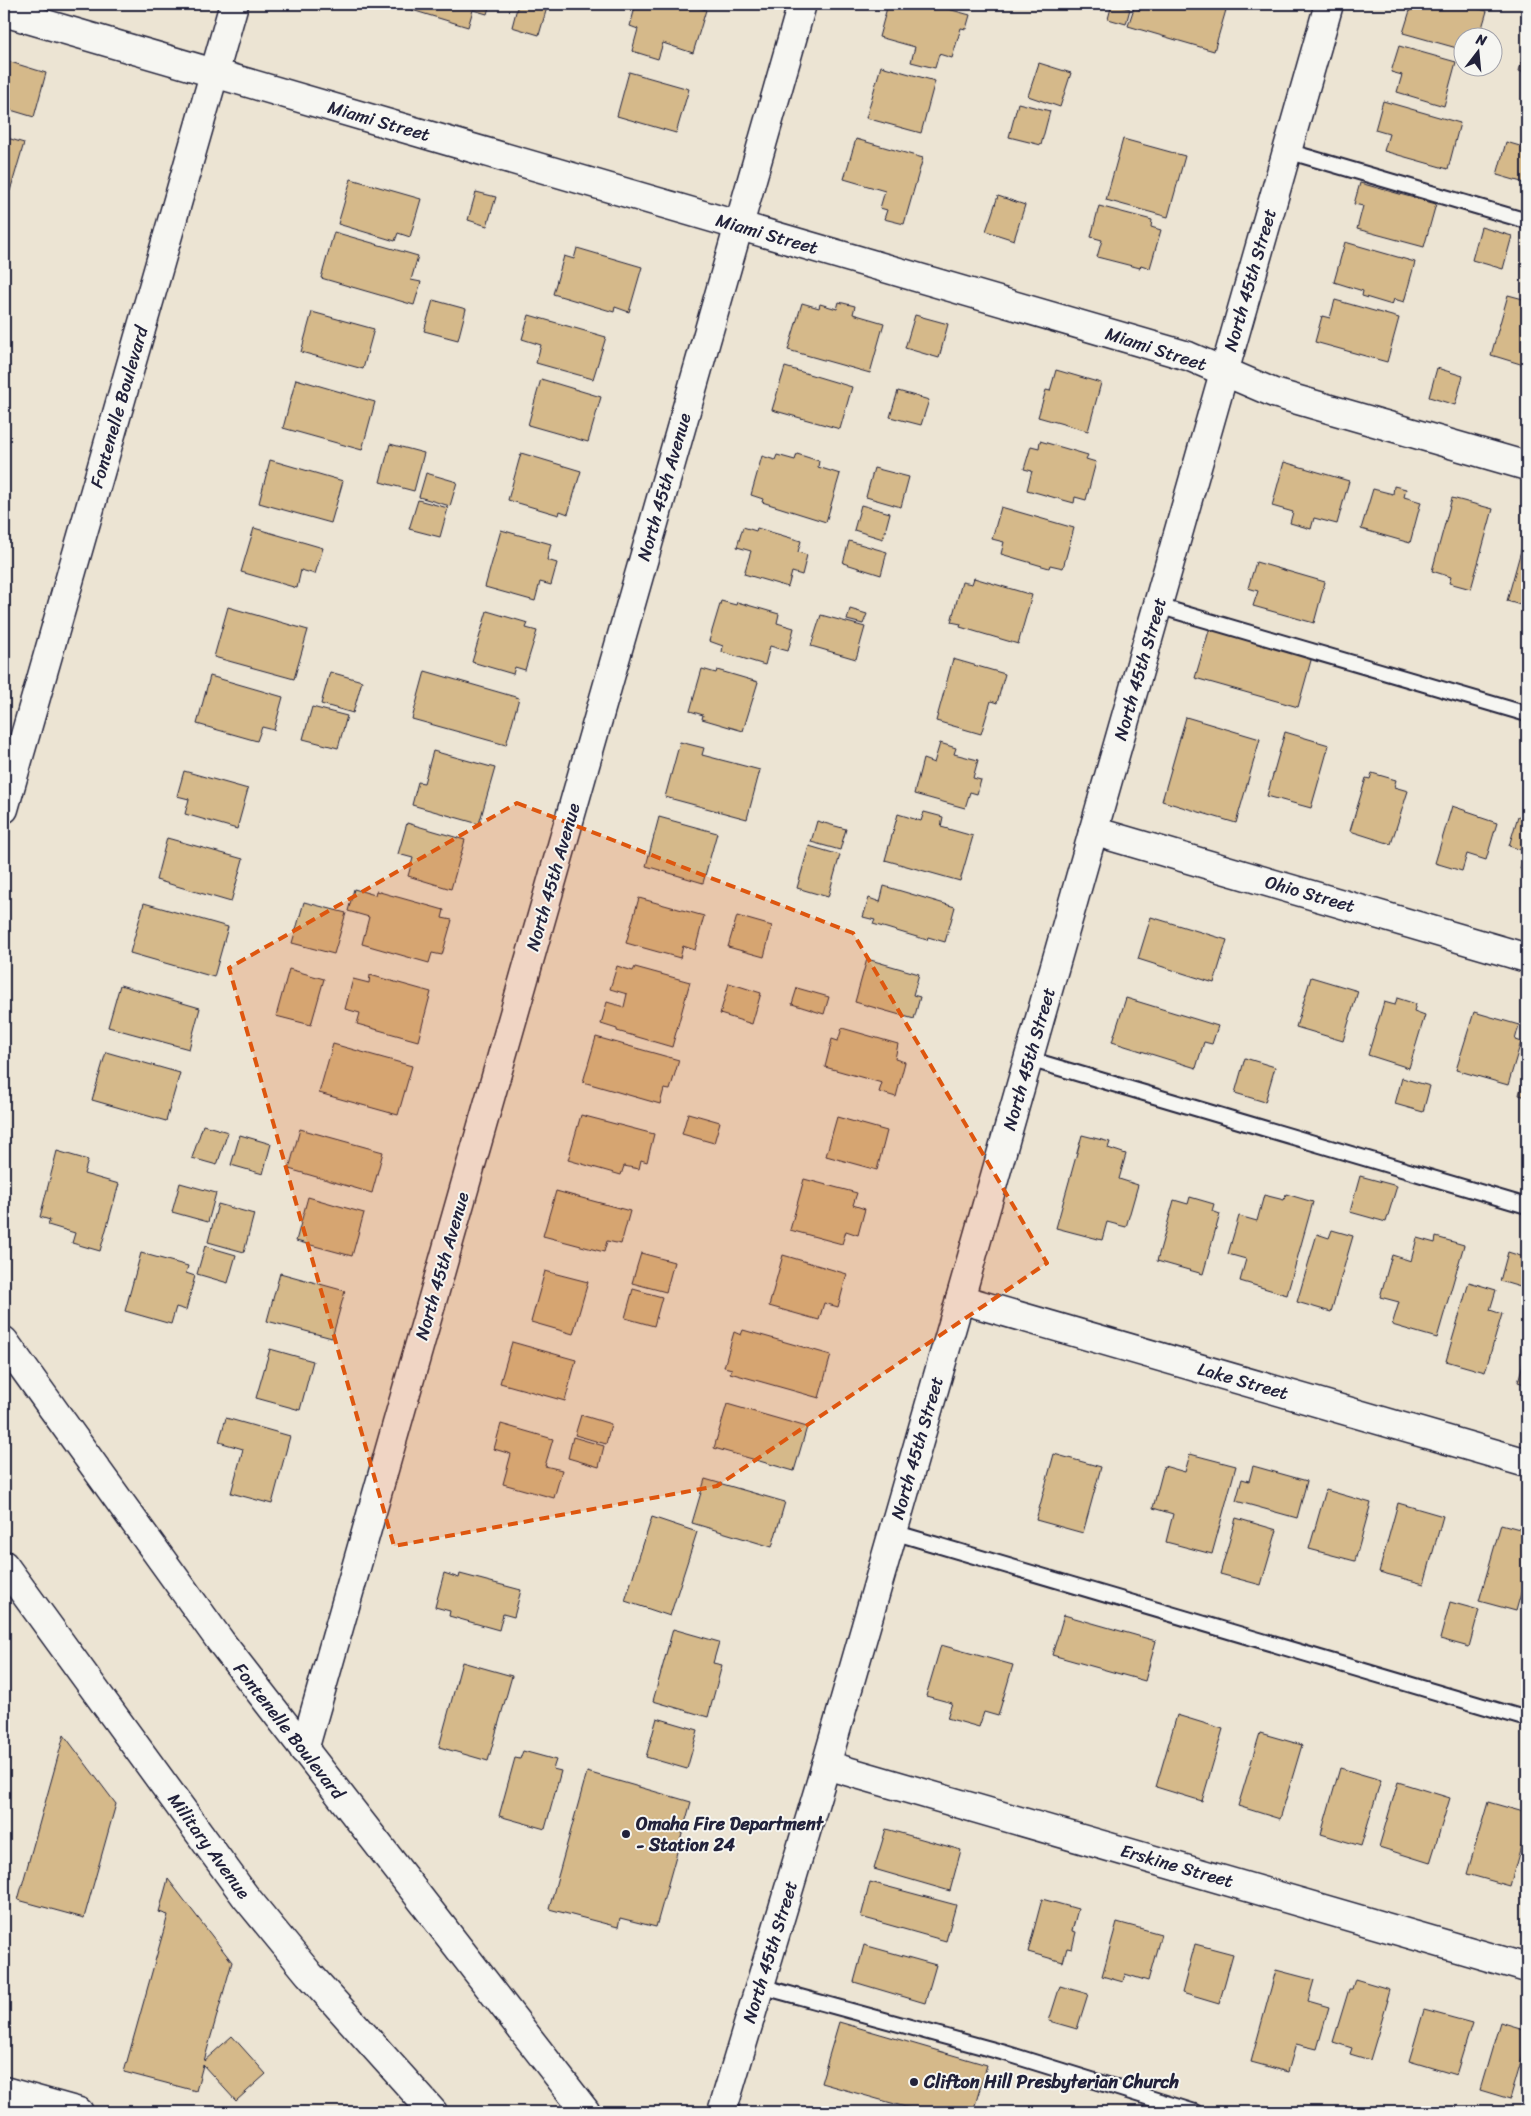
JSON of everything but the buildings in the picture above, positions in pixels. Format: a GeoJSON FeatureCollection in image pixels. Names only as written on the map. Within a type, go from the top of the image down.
{"type":"FeatureCollection","features":[{"type":"Feature","properties":{"kind":"street","name":"Fontenelle Boulevard"},"geometry":{"type":"LineString","coordinates":[[4,809],[234,4]]}},
{"type":"Feature","properties":{"kind":"street","name":"North 45th Avenue"},"geometry":{"type":"LineString","coordinates":[[304,1750],[802,4]]}},
{"type":"Feature","properties":{"kind":"street","name":"North 45th Street"},"geometry":{"type":"LineString","coordinates":[[722,2112],[826,1765],[960,1300],[1329,4]]}},
{"type":"Feature","properties":{"kind":"street","name":"Miami Street"},"geometry":{"type":"LineString","coordinates":[[4,12],[1188,356],[1274,393],[1527,466]]}},
{"type":"Feature","properties":{"kind":"street","name":"Ohio Street"},"geometry":{"type":"LineString","coordinates":[[1094,831],[1527,958]]}},
{"type":"Feature","properties":{"kind":"street","name":"Lake Street"},"geometry":{"type":"LineString","coordinates":[[960,1300],[1527,1463]]}},
{"type":"Feature","properties":{"kind":"street","name":"Fontenelle Boulevard"},"geometry":{"type":"LineString","coordinates":[[4,1341],[221,1642],[586,2112]]}},
{"type":"Feature","properties":{"kind":"street","name":"Military Avenue"},"geometry":{"type":"LineString","coordinates":[[4,1565],[245,1896],[309,1974],[432,2112]]}},
{"type":"Feature","properties":{"kind":"street","name":"Erskine Street"},"geometry":{"type":"LineString","coordinates":[[826,1765],[1527,1968]]}},
{"type":"Feature","properties":{"kind":"street"},"geometry":{"type":"LineString","coordinates":[[4,2091],[79,2112]]}},
{"type":"Feature","properties":{"kind":"lane"},"geometry":{"type":"LineString","coordinates":[[1287,151],[1527,221]]}},
{"type":"Feature","properties":{"kind":"lane"},"geometry":{"type":"LineString","coordinates":[[1158,606],[1527,714]]}},
{"type":"Feature","properties":{"kind":"lane"},"geometry":{"type":"LineString","coordinates":[[1029,1059],[1527,1206]]}},
{"type":"Feature","properties":{"kind":"lane"},"geometry":{"type":"LineString","coordinates":[[893,1532],[1527,1720]]}},
{"type":"Feature","properties":{"kind":"lane"},"geometry":{"type":"LineString","coordinates":[[760,1986],[1005,2053],[1195,2112]]}},
{"type":"Feature","properties":{"kind":"highlighted area"},"geometry":{"type":"Polygon","coordinates":[[[517,803],[853,933],[1047,1263],[717,1486],[394,1546],[229,968],[517,803]]]}},
{"type":"Feature","properties":{"kind":"place","name":"Omaha Fire Department - Station 24"},"geometry":{"type":"Point","coordinates":[626,1834]}},
{"type":"Feature","properties":{"kind":"place","name":"Clifton Hill Presbyterian Church"},"geometry":{"type":"Point","coordinates":[914,2082]}}]}
